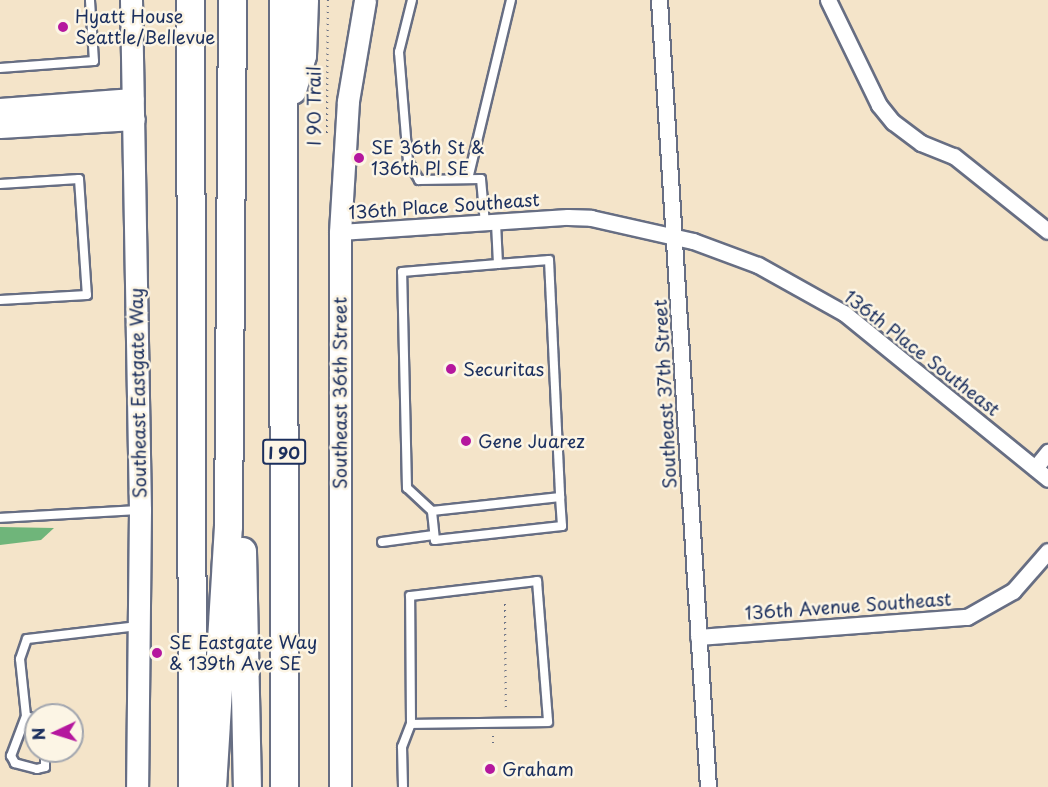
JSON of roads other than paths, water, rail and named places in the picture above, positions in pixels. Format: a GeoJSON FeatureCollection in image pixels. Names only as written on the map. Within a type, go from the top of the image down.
{"type":"FeatureCollection","features":[{"type":"Feature","properties":{"kind":"highway"},"geometry":{"type":"LineString","coordinates":[[190,0],[192,787]]}},
{"type":"Feature","properties":{"kind":"highway"},"geometry":{"type":"LineString","coordinates":[[212,787],[228,514],[232,0]]}},
{"type":"Feature","properties":{"kind":"highway"},"geometry":{"type":"LineString","coordinates":[[246,0],[242,518],[248,787]]}},
{"type":"Feature","properties":{"kind":"highway","name":"I 90"},"geometry":{"type":"LineString","coordinates":[[283,0],[284,787]]}},
{"type":"Feature","properties":{"kind":"highway"},"geometry":{"type":"LineString","coordinates":[[284,117],[302,56],[304,0]]}},
{"type":"Feature","properties":{"kind":"main road","name":"Southeast Eastgate Way"},"geometry":{"type":"LineString","coordinates":[[131,0],[140,510],[137,787]]}},
{"type":"Feature","properties":{"kind":"main road","name":"Southeast 36th Street"},"geometry":{"type":"LineString","coordinates":[[340,787],[340,232],[348,101],[365,0]]}},
{"type":"Feature","properties":{"kind":"main road"},"geometry":{"type":"LineString","coordinates":[[0,110],[134,109]]}},
{"type":"Feature","properties":{"kind":"main road"},"geometry":{"type":"LineString","coordinates":[[0,127],[134,109]]}},
{"type":"Feature","properties":{"kind":"street","name":"Southeast 37th Street"},"geometry":{"type":"LineString","coordinates":[[659,0],[708,787]]}},
{"type":"Feature","properties":{"kind":"street"},"geometry":{"type":"LineString","coordinates":[[828,0],[879,105],[893,122],[921,143],[954,156],[1048,231]]}},
{"type":"Feature","properties":{"kind":"street","name":"136th Place Southeast"},"geometry":{"type":"LineString","coordinates":[[340,232],[591,218],[674,236],[758,265],[844,313],[1048,479]]}},
{"type":"Feature","properties":{"kind":"street"},"geometry":{"type":"LineString","coordinates":[[1035,468],[1048,453]]}},
{"type":"Feature","properties":{"kind":"street","name":"136th Avenue Southeast"},"geometry":{"type":"LineString","coordinates":[[698,637],[967,617],[1013,591],[1048,551]]}},
{"type":"Feature","properties":{"kind":"lane"},"geometry":{"type":"LineString","coordinates":[[0,68],[94,61],[90,0]]}},
{"type":"Feature","properties":{"kind":"lane"},"geometry":{"type":"LineString","coordinates":[[412,0],[399,52],[408,161],[419,180],[481,179],[498,264]]}},
{"type":"Feature","properties":{"kind":"lane"},"geometry":{"type":"LineString","coordinates":[[468,179],[511,0]]}},
{"type":"Feature","properties":{"kind":"lane"},"geometry":{"type":"LineString","coordinates":[[0,184],[79,179],[87,296],[0,300]]}},
{"type":"Feature","properties":{"kind":"lane"},"geometry":{"type":"LineString","coordinates":[[549,260],[560,497],[562,526],[435,540],[432,512],[407,488],[402,272],[549,260]]}},
{"type":"Feature","properties":{"kind":"lane"},"geometry":{"type":"LineString","coordinates":[[432,512],[560,497]]}},
{"type":"Feature","properties":{"kind":"lane"},"geometry":{"type":"LineString","coordinates":[[0,518],[140,510]]}},
{"type":"Feature","properties":{"kind":"lane"},"geometry":{"type":"LineString","coordinates":[[382,542],[434,536]]}},
{"type":"Feature","properties":{"kind":"lane"},"geometry":{"type":"LineString","coordinates":[[403,787],[402,747],[411,724],[410,596],[537,581],[548,722],[411,724]]}},
{"type":"Feature","properties":{"kind":"lane"},"geometry":{"type":"LineString","coordinates":[[25,703],[20,659],[27,639],[140,626]]}},
{"type":"Feature","properties":{"kind":"lane"},"geometry":{"type":"LineString","coordinates":[[24,721],[11,756],[15,763],[37,769],[45,767],[45,763]]}},
{"type":"Feature","properties":{"kind":"place","name":"Hyatt House Seattle/Bellevue"},"geometry":{"type":"Point","coordinates":[63,27]}},
{"type":"Feature","properties":{"kind":"place","name":"SE 36th St & 136th Pl SE"},"geometry":{"type":"Point","coordinates":[359,158]}},
{"type":"Feature","properties":{"kind":"place","name":"Securitas"},"geometry":{"type":"Point","coordinates":[451,369]}},
{"type":"Feature","properties":{"kind":"place","name":"Gene Juarez"},"geometry":{"type":"Point","coordinates":[466,441]}},
{"type":"Feature","properties":{"kind":"place","name":"SE Eastgate Way & 139th Ave SE"},"geometry":{"type":"Point","coordinates":[157,653]}},
{"type":"Feature","properties":{"kind":"place","name":"Graham"},"geometry":{"type":"Point","coordinates":[490,769]}}]}
